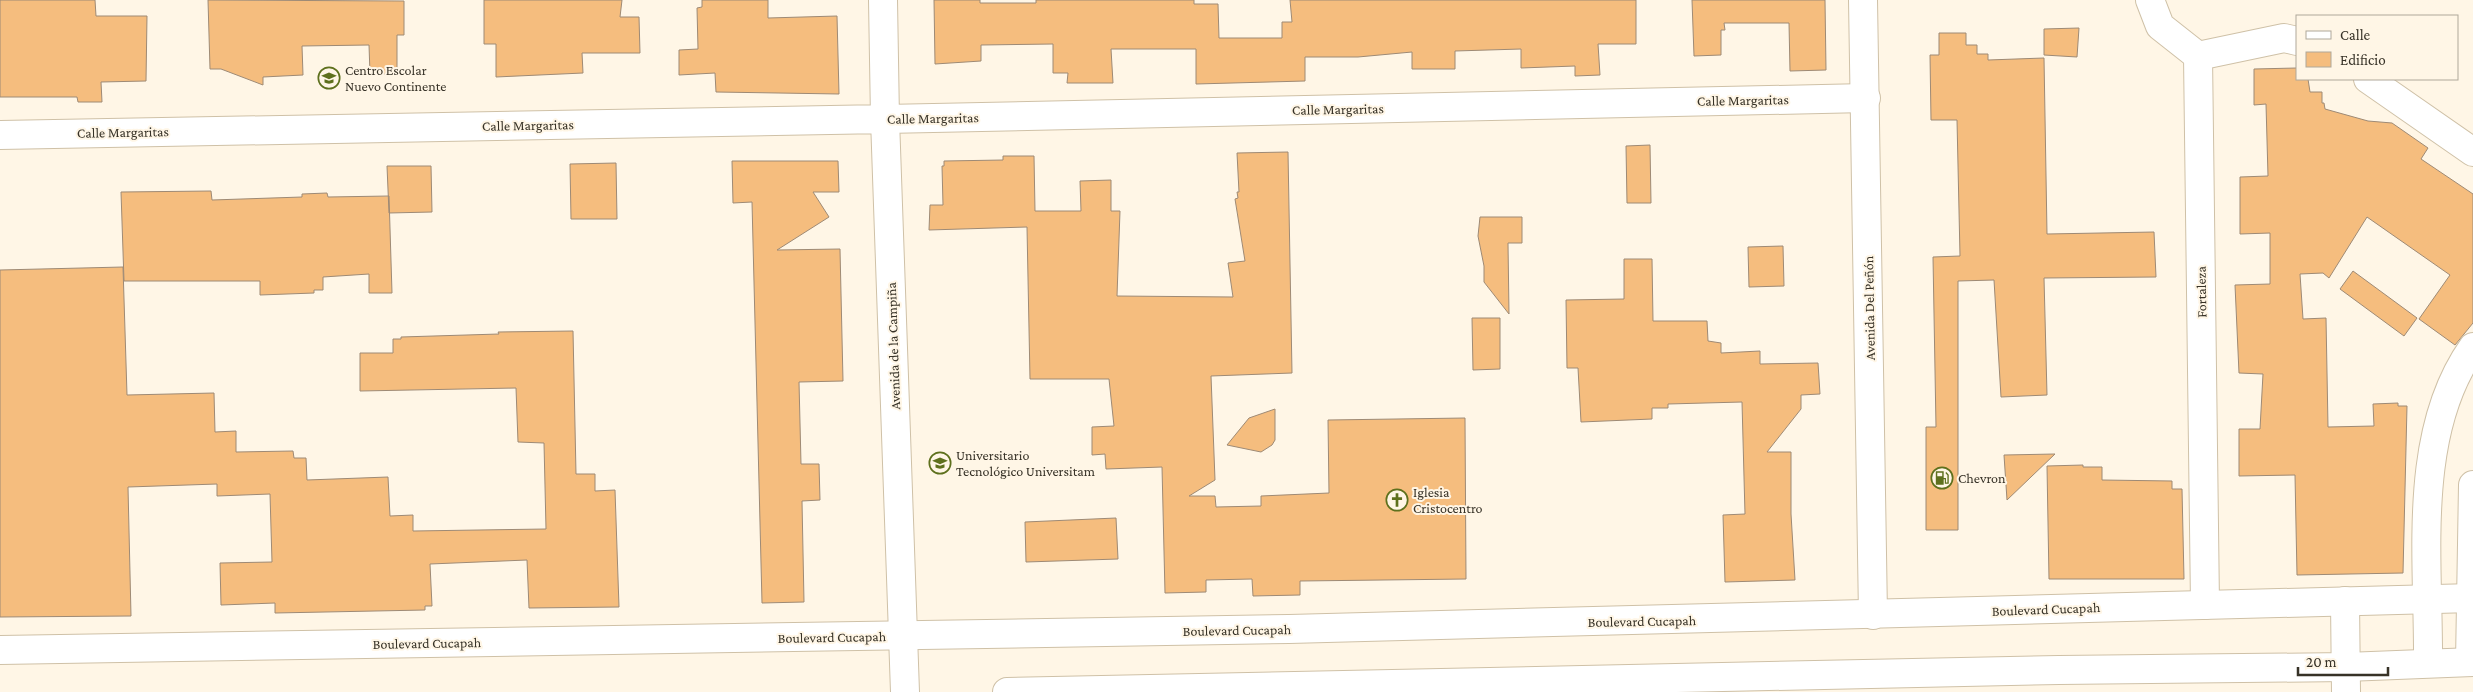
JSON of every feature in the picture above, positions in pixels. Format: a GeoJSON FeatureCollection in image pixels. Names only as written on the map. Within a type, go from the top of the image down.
{"type":"FeatureCollection","features":[{"type":"Feature","properties":{"kind":"street","name":"Avenida de la Campiña"},"geometry":{"type":"LineString","coordinates":[[883,0],[885,119],[905,692]]}},
{"type":"Feature","properties":{"kind":"street","name":"Avenida Del Peñón"},"geometry":{"type":"LineString","coordinates":[[1863,0],[1873,615]]}},
{"type":"Feature","properties":{"kind":"street"},"geometry":{"type":"LineString","coordinates":[[2150,0],[2160,26],[2198,56],[2284,38],[2296,41]]}},
{"type":"Feature","properties":{"kind":"street","name":"Fortaleza"},"geometry":{"type":"LineString","coordinates":[[2198,56],[2205,605]]}},
{"type":"Feature","properties":{"kind":"street"},"geometry":{"type":"LineString","coordinates":[[2369,80],[2473,152]]}},
{"type":"Feature","properties":{"kind":"street","name":"Calle Margaritas"},"geometry":{"type":"LineString","coordinates":[[0,135],[885,119],[1866,98]]}},
{"type":"Feature","properties":{"kind":"street"},"geometry":{"type":"LineString","coordinates":[[2428,663],[2428,485],[2438,421],[2465,358],[2473,347]]}},
{"type":"Feature","properties":{"kind":"street"},"geometry":{"type":"LineString","coordinates":[[1007,692],[2049,670],[2346,679],[2428,663],[2472,662],[2473,485]]}},
{"type":"Feature","properties":{"kind":"street","name":"Boulevard Cucapah"},"geometry":{"type":"LineString","coordinates":[[0,650],[1309,629],[2472,598]]}},
{"type":"Feature","properties":{"kind":"street"},"geometry":{"type":"LineString","coordinates":[[2346,601],[2346,679]]}},
{"type":"Feature","properties":{"kind":"building"},"geometry":{"type":"Polygon","coordinates":[[[0,0],[95,0],[96,16],[147,16],[146,81],[101,82],[102,102],[78,102],[77,97],[0,97],[0,0]]]}},
{"type":"Feature","properties":{"kind":"building"},"geometry":{"type":"Polygon","coordinates":[[[208,0],[404,1],[404,35],[397,35],[397,74],[370,74],[369,45],[302,46],[303,75],[263,77],[263,85],[221,69],[210,69],[208,0]]]}},
{"type":"Feature","properties":{"kind":"building"},"geometry":{"type":"Polygon","coordinates":[[[484,0],[622,0],[620,17],[639,17],[640,53],[582,53],[583,73],[496,77],[496,44],[484,44],[484,0]]]}},
{"type":"Feature","properties":{"kind":"building"},"geometry":{"type":"Polygon","coordinates":[[[702,0],[768,0],[768,18],[837,16],[839,94],[716,92],[715,73],[679,75],[679,50],[698,49],[697,8],[702,7],[702,0]]]}},
{"type":"Feature","properties":{"kind":"building"},"geometry":{"type":"Polygon","coordinates":[[[934,0],[980,0],[980,3],[1036,3],[1036,0],[1194,0],[1194,4],[1218,4],[1219,38],[1282,38],[1282,22],[1292,22],[1290,0],[1636,0],[1636,44],[1598,44],[1600,75],[1575,76],[1575,66],[1521,68],[1521,49],[1455,51],[1455,69],[1412,69],[1412,52],[1358,57],[1305,57],[1305,81],[1196,84],[1196,49],[1111,49],[1113,83],[1067,83],[1068,73],[1053,73],[1053,44],[981,45],[981,61],[935,64],[934,0]]]}},
{"type":"Feature","properties":{"kind":"building"},"geometry":{"type":"Polygon","coordinates":[[[1692,0],[1825,0],[1826,70],[1790,71],[1789,23],[1724,23],[1725,30],[1721,30],[1721,55],[1694,56],[1692,0]]]}},
{"type":"Feature","properties":{"kind":"building"},"geometry":{"type":"Polygon","coordinates":[[[2079,28],[2077,57],[2044,55],[2044,29],[2079,28]]]}},
{"type":"Feature","properties":{"kind":"building"},"geometry":{"type":"Polygon","coordinates":[[[1939,33],[1966,33],[1966,45],[1977,45],[1977,54],[1988,54],[1988,60],[2044,58],[2047,234],[2154,232],[2156,277],[2044,278],[2047,395],[2001,397],[1994,280],[1958,281],[1958,530],[1926,530],[1926,427],[1936,427],[1933,257],[1960,256],[1957,120],[1931,120],[1930,55],[1939,55],[1939,33]]]}},
{"type":"Feature","properties":{"kind":"building"},"geometry":{"type":"Polygon","coordinates":[[[2296,68],[2296,80],[2308,80],[2310,92],[2322,92],[2322,103],[2324,103],[2325,109],[2368,121],[2392,123],[2428,148],[2421,159],[2473,194],[2473,323],[2455,345],[2419,319],[2450,275],[2367,217],[2329,278],[2323,273],[2300,274],[2303,319],[2326,318],[2328,427],[2374,426],[2373,404],[2398,403],[2398,406],[2407,406],[2403,573],[2297,575],[2295,475],[2239,476],[2239,429],[2260,429],[2263,374],[2239,373],[2235,285],[2270,284],[2270,233],[2240,234],[2240,177],[2268,176],[2266,104],[2254,105],[2254,69],[2296,68]]]}},
{"type":"Feature","properties":{"kind":"building"},"geometry":{"type":"Polygon","coordinates":[[[1650,145],[1651,203],[1627,203],[1626,146],[1650,145]]]}},
{"type":"Feature","properties":{"kind":"building"},"geometry":{"type":"Polygon","coordinates":[[[1288,152],[1292,373],[1211,376],[1215,480],[1189,496],[1215,496],[1216,507],[1261,506],[1261,496],[1329,493],[1328,420],[1465,418],[1466,579],[1300,581],[1300,595],[1253,596],[1252,579],[1206,580],[1206,592],[1165,593],[1162,467],[1106,469],[1105,454],[1092,455],[1092,427],[1114,426],[1109,379],[1030,379],[1027,227],[929,230],[930,205],[943,205],[942,166],[944,166],[944,161],[1003,160],[1003,156],[1034,156],[1035,211],[1081,211],[1080,181],[1111,180],[1111,211],[1120,211],[1117,296],[1233,297],[1228,263],[1245,261],[1235,199],[1238,198],[1237,192],[1239,192],[1237,153],[1288,152]]]}},
{"type":"Feature","properties":{"kind":"building"},"geometry":{"type":"Polygon","coordinates":[[[732,161],[838,161],[839,192],[813,192],[829,217],[777,250],[840,249],[843,381],[799,382],[801,464],[819,464],[820,500],[802,501],[804,602],[762,603],[752,202],[733,203],[732,161]]]}},
{"type":"Feature","properties":{"kind":"building"},"geometry":{"type":"Polygon","coordinates":[[[616,163],[617,219],[571,219],[570,164],[616,163]]]}},
{"type":"Feature","properties":{"kind":"building"},"geometry":{"type":"Polygon","coordinates":[[[387,166],[431,166],[432,212],[389,213],[387,166]]]}},
{"type":"Feature","properties":{"kind":"building"},"geometry":{"type":"Polygon","coordinates":[[[211,191],[212,200],[302,197],[302,194],[327,193],[328,197],[389,196],[392,293],[369,293],[369,274],[323,277],[323,290],[314,290],[314,293],[260,295],[260,281],[124,281],[121,192],[211,191]]]}},
{"type":"Feature","properties":{"kind":"building"},"geometry":{"type":"Polygon","coordinates":[[[1480,217],[1522,217],[1522,243],[1508,243],[1509,314],[1484,282],[1484,266],[1478,236],[1480,217]]]}},
{"type":"Feature","properties":{"kind":"building"},"geometry":{"type":"Polygon","coordinates":[[[1783,246],[1784,286],[1749,287],[1748,247],[1783,246]]]}},
{"type":"Feature","properties":{"kind":"building"},"geometry":{"type":"Polygon","coordinates":[[[1624,259],[1652,259],[1653,321],[1707,321],[1708,341],[1721,343],[1721,353],[1760,351],[1760,364],[1818,363],[1820,394],[1801,395],[1801,409],[1767,452],[1791,452],[1791,514],[1795,580],[1725,582],[1723,515],[1745,514],[1742,402],[1668,404],[1668,408],[1652,408],[1652,419],[1581,422],[1578,368],[1567,368],[1566,300],[1624,299],[1624,259]]]}},
{"type":"Feature","properties":{"kind":"building"},"geometry":{"type":"Polygon","coordinates":[[[123,267],[127,395],[214,393],[215,432],[236,431],[236,452],[293,451],[294,458],[306,458],[307,480],[388,477],[390,516],[413,515],[413,531],[546,529],[544,443],[518,442],[516,388],[360,391],[360,353],[393,353],[393,339],[401,339],[401,337],[499,334],[498,332],[573,331],[576,474],[595,474],[595,491],[615,490],[619,607],[529,608],[527,560],[430,564],[432,606],[425,606],[425,610],[275,613],[275,603],[221,605],[220,563],[272,562],[270,494],[217,496],[217,484],[128,487],[131,616],[0,617],[0,270],[123,267]]]}},
{"type":"Feature","properties":{"kind":"building"},"geometry":{"type":"Polygon","coordinates":[[[2353,271],[2417,318],[2404,336],[2340,289],[2353,271]]]}},
{"type":"Feature","properties":{"kind":"building"},"geometry":{"type":"Polygon","coordinates":[[[1472,318],[1500,318],[1500,369],[1473,370],[1472,318]]]}},
{"type":"Feature","properties":{"kind":"building"},"geometry":{"type":"Polygon","coordinates":[[[1275,409],[1275,440],[1272,445],[1261,452],[1227,445],[1249,418],[1275,409]]]}},
{"type":"Feature","properties":{"kind":"building"},"geometry":{"type":"Polygon","coordinates":[[[2055,454],[2007,500],[2004,455],[2055,454]]]}},
{"type":"Feature","properties":{"kind":"building"},"geometry":{"type":"Polygon","coordinates":[[[2083,465],[2083,467],[2102,467],[2102,480],[2172,481],[2172,489],[2182,489],[2184,579],[2049,579],[2047,466],[2083,465]]]}},
{"type":"Feature","properties":{"kind":"building"},"geometry":{"type":"Polygon","coordinates":[[[1116,518],[1118,559],[1026,562],[1025,522],[1116,518]]]}},
{"type":"Feature","properties":{"kind":"place","name":"Centro Escolar Nuevo Continente"},"geometry":{"type":"Point","coordinates":[329,78]}},
{"type":"Feature","properties":{"kind":"place","name":"Universitario Tecnológico Universitam"},"geometry":{"type":"Point","coordinates":[940,463]}},
{"type":"Feature","properties":{"kind":"place","name":"Chevron"},"geometry":{"type":"Point","coordinates":[1942,478]}},
{"type":"Feature","properties":{"kind":"place","name":"Iglesia Cristocentro"},"geometry":{"type":"Point","coordinates":[1397,500]}}]}
